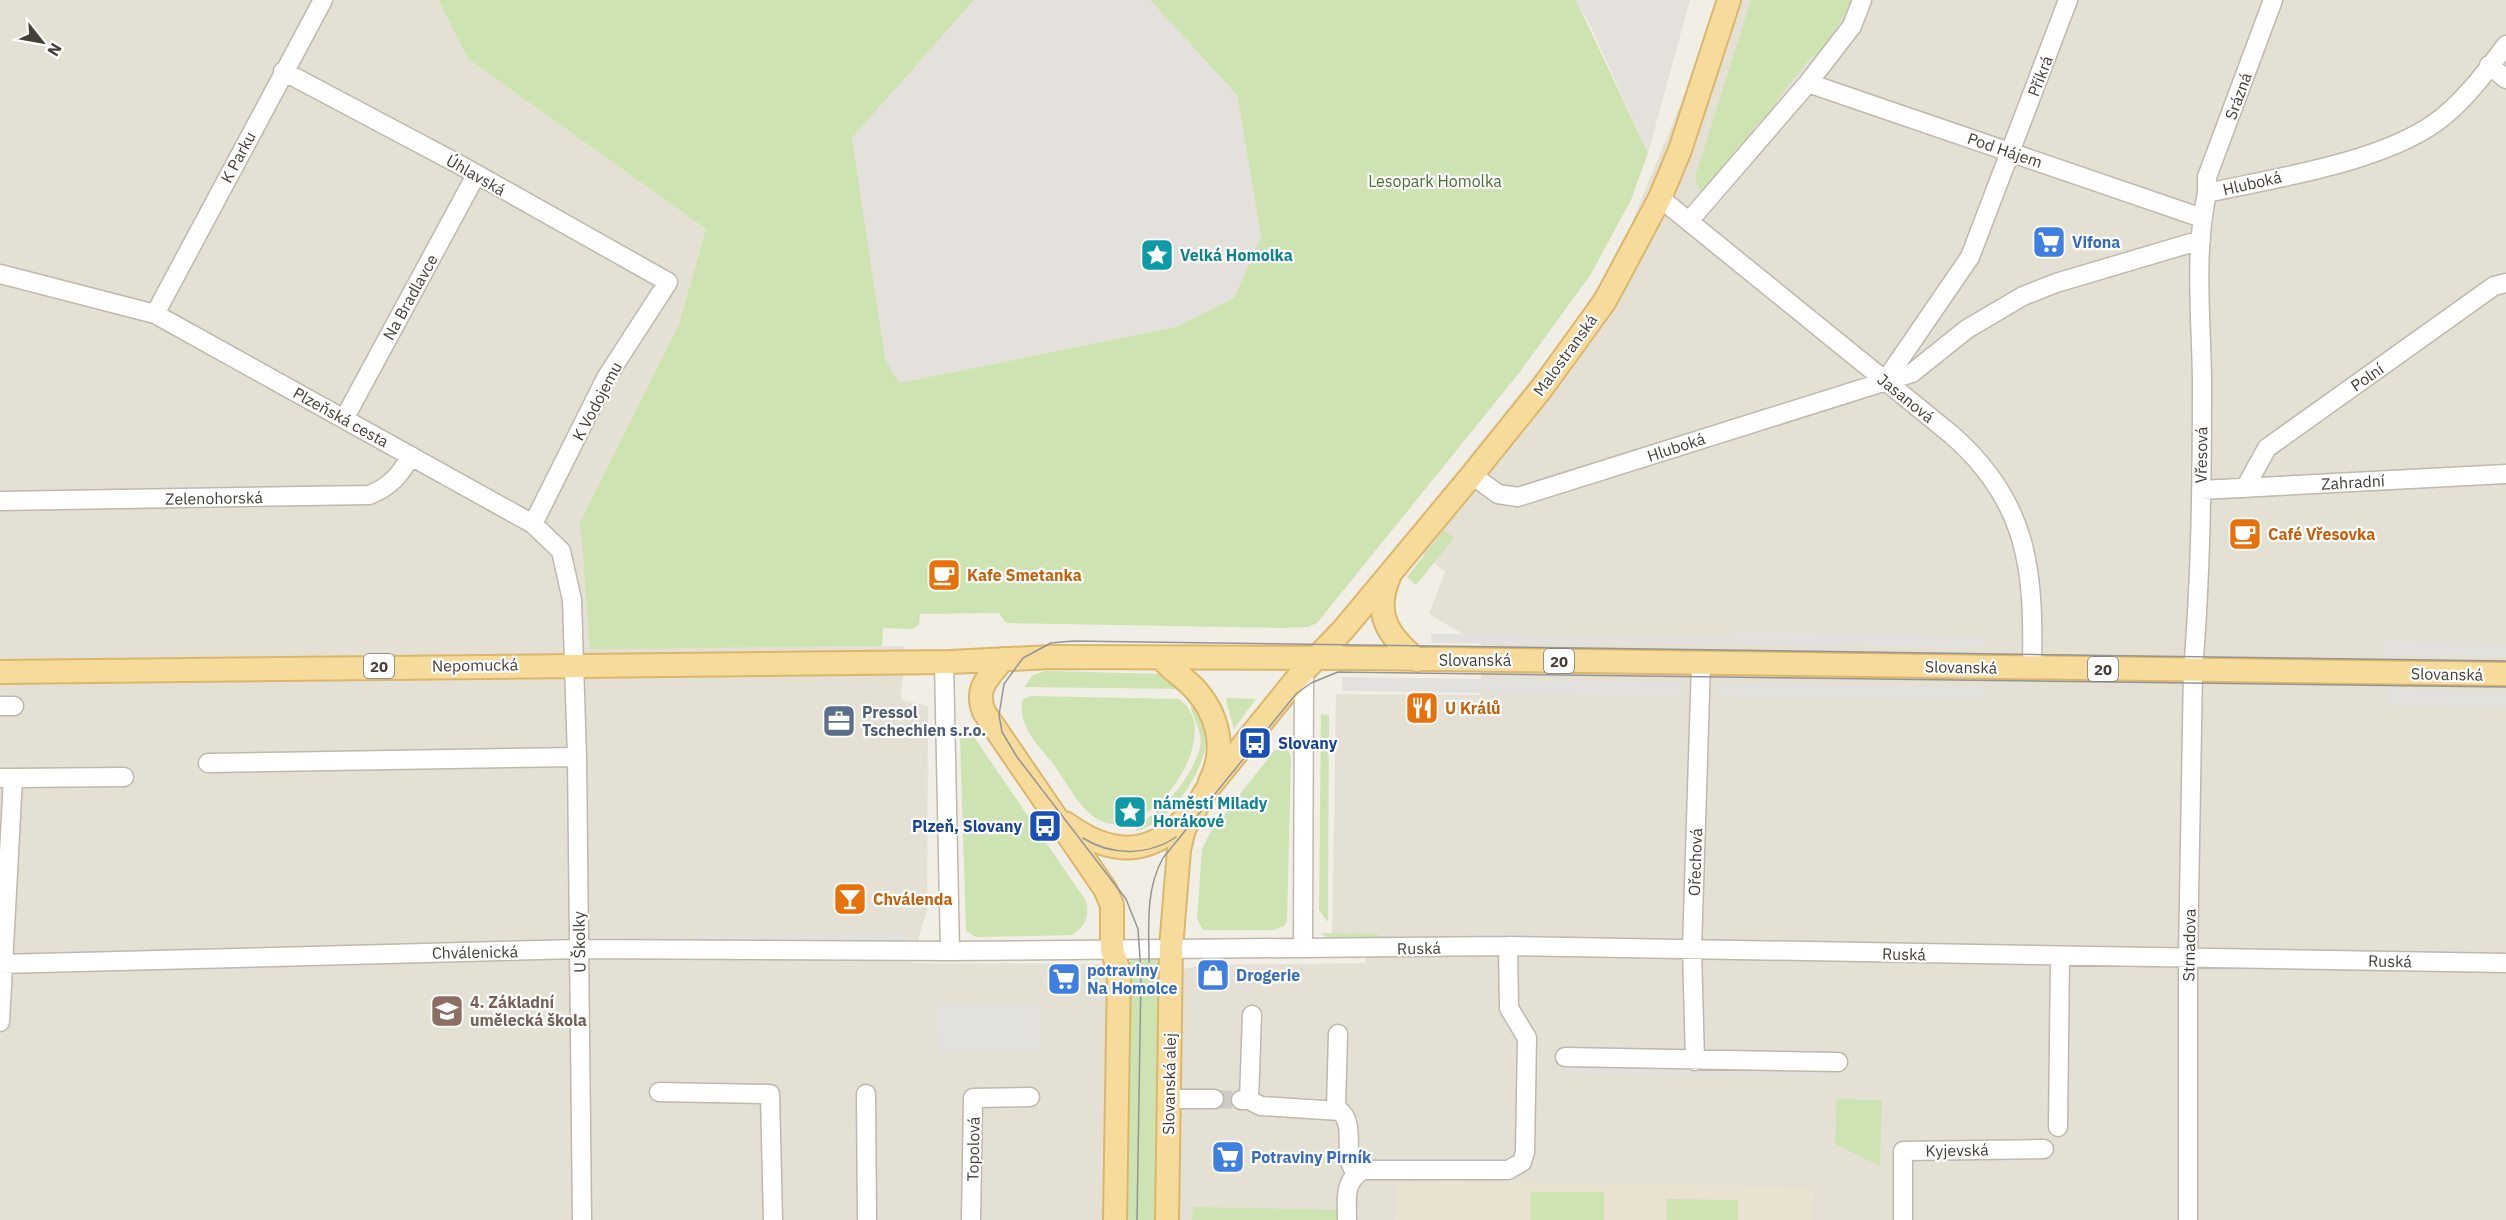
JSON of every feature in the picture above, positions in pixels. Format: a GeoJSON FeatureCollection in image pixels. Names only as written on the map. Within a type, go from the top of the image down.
{"type":"FeatureCollection","features":[{"type":"Feature","properties":{"kind":"main road","name":"Malostranská"},"geometry":{"type":"LineString","coordinates":[[1310,665],[1472,475],[1542,388],[1605,301],[1660,198],[1680,150],[1729,0]]}},
{"type":"Feature","properties":{"kind":"main road"},"geometry":{"type":"LineString","coordinates":[[1399,561],[1386,586],[1383,615],[1394,640],[1417,660]]}},
{"type":"Feature","properties":{"kind":"main road"},"geometry":{"type":"LineString","coordinates":[[1162,659],[1192,686],[1212,715],[1219,737],[1218,759],[1182,834],[1171,948]]}},
{"type":"Feature","properties":{"kind":"main road","name":"20"},"geometry":{"type":"LineString","coordinates":[[947,662],[1162,659],[1310,665],[1417,660]]}},
{"type":"Feature","properties":{"kind":"main road"},"geometry":{"type":"LineString","coordinates":[[981,699],[985,679],[1004,660]]}},
{"type":"Feature","properties":{"kind":"main road","name":"Slovanská"},"geometry":{"type":"LineString","coordinates":[[1417,660],[2506,674]]}},
{"type":"Feature","properties":{"kind":"main road"},"geometry":{"type":"LineString","coordinates":[[947,662],[962,667],[972,676],[984,712],[1109,897],[1112,911],[1112,949],[1119,972],[1115,1220]]}},
{"type":"Feature","properties":{"kind":"main road","name":"Nepomucká"},"geometry":{"type":"LineString","coordinates":[[0,672],[574,664],[947,662]]}},
{"type":"Feature","properties":{"kind":"main road"},"geometry":{"type":"LineString","coordinates":[[1053,813],[1073,829],[1112,846],[1133,848],[1147,845],[1163,837],[1201,798],[1310,665]]}},
{"type":"Feature","properties":{"kind":"main road","name":"Slovanská alej"},"geometry":{"type":"LineString","coordinates":[[1167,1220],[1171,948]]}},
{"type":"Feature","properties":{"kind":"street","name":"K Parku"},"geometry":{"type":"LineString","coordinates":[[154,314],[323,0]]}},
{"type":"Feature","properties":{"kind":"street"},"geometry":{"type":"LineString","coordinates":[[1689,222],[1808,82],[1852,26],[1862,0]]}},
{"type":"Feature","properties":{"kind":"street","name":"Příkrá"},"geometry":{"type":"LineString","coordinates":[[2011,152],[2068,0]]}},
{"type":"Feature","properties":{"kind":"street","name":"Srázná"},"geometry":{"type":"LineString","coordinates":[[2207,193],[2207,177],[2273,0]]}},
{"type":"Feature","properties":{"kind":"street","name":"Hluboká"},"geometry":{"type":"LineString","coordinates":[[1472,475],[1498,494],[1518,497],[1912,373],[1967,329],[2023,296],[2056,283],[2201,240],[2207,193],[2382,150],[2435,123],[2459,103],[2506,45]]}},
{"type":"Feature","properties":{"kind":"street"},"geometry":{"type":"LineString","coordinates":[[2489,65],[2506,79]]}},
{"type":"Feature","properties":{"kind":"street","name":"Úhlavská"},"geometry":{"type":"LineString","coordinates":[[283,71],[668,282]]}},
{"type":"Feature","properties":{"kind":"street","name":"Pod Hájem"},"geometry":{"type":"LineString","coordinates":[[1808,82],[2202,218]]}},
{"type":"Feature","properties":{"kind":"street"},"geometry":{"type":"LineString","coordinates":[[1885,381],[1970,257],[2011,152]]}},
{"type":"Feature","properties":{"kind":"street","name":"Na Bradlavce"},"geometry":{"type":"LineString","coordinates":[[344,419],[476,175]]}},
{"type":"Feature","properties":{"kind":"street","name":"Jasanová"},"geometry":{"type":"LineString","coordinates":[[1660,198],[1968,448],[1994,481],[2013,514],[2030,566],[2032,668]]}},
{"type":"Feature","properties":{"kind":"street","name":"Vřesová"},"geometry":{"type":"LineString","coordinates":[[2193,670],[2197,643],[2200,490],[2201,240]]}},
{"type":"Feature","properties":{"kind":"street","name":"Plzeňská cesta"},"geometry":{"type":"LineString","coordinates":[[0,274],[154,314],[533,524],[561,551],[572,600],[574,664]]}},
{"type":"Feature","properties":{"kind":"street","name":"K Vodojemu"},"geometry":{"type":"LineString","coordinates":[[533,524],[606,378],[668,282]]}},
{"type":"Feature","properties":{"kind":"street","name":"Polní"},"geometry":{"type":"LineString","coordinates":[[2245,488],[2267,448],[2494,286],[2506,283]]}},
{"type":"Feature","properties":{"kind":"street","name":"Zelenohorská"},"geometry":{"type":"LineString","coordinates":[[0,501],[369,495],[385,489],[398,477],[411,456]]}},
{"type":"Feature","properties":{"kind":"street","name":"Zahradní"},"geometry":{"type":"LineString","coordinates":[[2200,490],[2506,474]]}},
{"type":"Feature","properties":{"kind":"street"},"geometry":{"type":"LineString","coordinates":[[947,662],[950,951],[1303,948],[1310,665]]}},
{"type":"Feature","properties":{"kind":"street","name":"Ořechová"},"geometry":{"type":"LineString","coordinates":[[1695,1061],[1692,949],[1701,663]]}},
{"type":"Feature","properties":{"kind":"street","name":"U Školky"},"geometry":{"type":"LineString","coordinates":[[574,664],[580,950],[582,1220]]}},
{"type":"Feature","properties":{"kind":"street","name":"Strnadova"},"geometry":{"type":"LineString","coordinates":[[2188,1220],[2188,958],[2193,670]]}},
{"type":"Feature","properties":{"kind":"street"},"geometry":{"type":"LineString","coordinates":[[208,763],[577,757]]}},
{"type":"Feature","properties":{"kind":"street"},"geometry":{"type":"LineString","coordinates":[[0,1022],[6,778],[124,777]]}},
{"type":"Feature","properties":{"kind":"street"},"geometry":{"type":"LineString","coordinates":[[1347,1220],[1348,1185],[1356,1173],[1370,1169],[1508,1170],[1522,1162],[1525,1152],[1527,1038],[1509,1008],[1508,946]]}},
{"type":"Feature","properties":{"kind":"street","name":"Ruská"},"geometry":{"type":"LineString","coordinates":[[1303,948],[1508,946],[2506,963]]}},
{"type":"Feature","properties":{"kind":"street","name":"Chválenická"},"geometry":{"type":"LineString","coordinates":[[1,964],[580,950],[950,951]]}},
{"type":"Feature","properties":{"kind":"street"},"geometry":{"type":"LineString","coordinates":[[2058,1126],[2060,957]]}},
{"type":"Feature","properties":{"kind":"street"},"geometry":{"type":"LineString","coordinates":[[1251,1015],[1245,1100],[1261,1106],[1336,1109],[1346,1117],[1349,1165],[1356,1173]]}},
{"type":"Feature","properties":{"kind":"street"},"geometry":{"type":"LineString","coordinates":[[1336,1109],[1338,1034]]}},
{"type":"Feature","properties":{"kind":"street"},"geometry":{"type":"LineString","coordinates":[[1565,1057],[1838,1062]]}},
{"type":"Feature","properties":{"kind":"street"},"geometry":{"type":"LineString","coordinates":[[659,1092],[770,1094],[773,1220]]}},
{"type":"Feature","properties":{"kind":"street"},"geometry":{"type":"LineString","coordinates":[[866,1094],[867,1220]]}},
{"type":"Feature","properties":{"kind":"street","name":"Topolová"},"geometry":{"type":"LineString","coordinates":[[971,1220],[973,1098],[1030,1097]]}},
{"type":"Feature","properties":{"kind":"street"},"geometry":{"type":"LineString","coordinates":[[1168,1099],[1214,1099]]}},
{"type":"Feature","properties":{"kind":"street","name":"Kyjevská"},"geometry":{"type":"LineString","coordinates":[[1903,1220],[1903,1151],[2044,1149]]}},
{"type":"Feature","properties":{"kind":"shaded area"},"geometry":{"type":"Polygon","coordinates":[[[0,0],[438,0],[468,59],[706,229],[679,324],[580,522],[590,648],[904,646],[901,700],[928,706],[927,910],[911,963],[1097,964],[1170,973],[1199,965],[1365,963],[1369,936],[1332,935],[1336,694],[1481,695],[1482,645],[1429,614],[1445,572],[1404,538],[1569,332],[1621,249],[1690,81],[1718,0],[2506,0],[2506,1220],[0,1220],[0,0]]]}},
{"type":"Feature","properties":{"kind":"shaded area"},"geometry":{"type":"Polygon","coordinates":[[[974,0],[1150,0],[1237,95],[1261,237],[1234,298],[1176,327],[899,383],[885,358],[852,138],[974,0]]]}},
{"type":"Feature","properties":{"kind":"shaded area"},"geometry":{"type":"Polygon","coordinates":[[[1576,0],[1690,0],[1648,153],[1592,29],[1576,0]]]}},
{"type":"Feature","properties":{"kind":"shaded area"},"geometry":{"type":"Polygon","coordinates":[[[1735,632],[1983,636],[1983,648],[1735,645],[1735,632]]]}},
{"type":"Feature","properties":{"kind":"shaded area"},"geometry":{"type":"Polygon","coordinates":[[[1431,634],[1732,637],[1732,645],[1431,643],[1431,634]]]}},
{"type":"Feature","properties":{"kind":"shaded area"},"geometry":{"type":"Polygon","coordinates":[[[2385,641],[2506,643],[2506,657],[2384,656],[2385,641]]]}},
{"type":"Feature","properties":{"kind":"shaded area"},"geometry":{"type":"Polygon","coordinates":[[[1342,677],[1679,682],[1679,696],[1342,691],[1342,677]]]}},
{"type":"Feature","properties":{"kind":"shaded area"},"geometry":{"type":"Polygon","coordinates":[[[1718,683],[1983,687],[1983,700],[1718,697],[1718,683]]]}},
{"type":"Feature","properties":{"kind":"shaded area"},"geometry":{"type":"Polygon","coordinates":[[[2388,689],[2506,691],[2506,707],[2388,705],[2388,689]]]}},
{"type":"Feature","properties":{"kind":"shaded area"},"geometry":{"type":"Polygon","coordinates":[[[905,933],[905,943],[697,944],[697,935],[905,933]]]}},
{"type":"Feature","properties":{"kind":"shaded area"},"geometry":{"type":"Polygon","coordinates":[[[1039,1004],[1040,1051],[938,1052],[937,1005],[1039,1004]]]}},
{"type":"Feature","properties":{"kind":"shaded area"},"geometry":{"type":"Polygon","coordinates":[[[1565,1061],[1825,1065],[1825,1077],[1564,1073],[1565,1061]]]}},
{"type":"Feature","properties":{"kind":"shaded area"},"geometry":{"type":"Polygon","coordinates":[[[1447,1181],[1813,1188],[1812,1220],[1395,1220],[1397,1185],[1447,1181]]]}},
{"type":"Feature","properties":{"kind":"green space","name":"Lesopark Homolka"},"geometry":{"type":"Polygon","coordinates":[[[438,0],[974,0],[852,138],[885,358],[899,383],[1176,327],[1234,298],[1261,237],[1237,95],[1150,0],[1576,0],[1648,153],[1631,200],[1591,274],[1519,373],[1317,623],[1308,627],[1280,628],[1006,623],[999,613],[920,614],[919,625],[912,629],[883,628],[882,646],[590,649],[580,522],[679,324],[706,229],[468,59],[438,0]]]}},
{"type":"Feature","properties":{"kind":"green space"},"geometry":{"type":"Polygon","coordinates":[[[1751,0],[1853,0],[1820,55],[1811,57],[1777,100],[1775,109],[1754,127],[1755,135],[1733,152],[1734,161],[1706,191],[1701,192],[1696,184],[1696,174],[1751,0]]]}},
{"type":"Feature","properties":{"kind":"green space"},"geometry":{"type":"Polygon","coordinates":[[[1444,530],[1454,538],[1416,585],[1407,577],[1444,530]]]}},
{"type":"Feature","properties":{"kind":"green space"},"geometry":{"type":"Polygon","coordinates":[[[1045,671],[1164,674],[1186,689],[1024,687],[1033,675],[1045,671]]]}},
{"type":"Feature","properties":{"kind":"green space"},"geometry":{"type":"Polygon","coordinates":[[[1031,696],[1179,699],[1192,715],[1195,735],[1189,758],[1177,781],[1161,801],[1141,816],[1121,824],[1101,821],[1081,804],[1054,765],[1036,744],[1027,728],[1022,702],[1023,699],[1031,696]]]}},
{"type":"Feature","properties":{"kind":"green space"},"geometry":{"type":"Polygon","coordinates":[[[1191,697],[1201,716],[1206,736],[1205,750],[1200,764],[1184,793],[1173,806],[1161,818],[1136,831],[1142,822],[1163,806],[1177,791],[1197,756],[1201,740],[1191,709],[1191,697]]]}},
{"type":"Feature","properties":{"kind":"green space"},"geometry":{"type":"Polygon","coordinates":[[[1227,698],[1256,699],[1234,729],[1226,700],[1227,698]]]}},
{"type":"Feature","properties":{"kind":"green space"},"geometry":{"type":"Polygon","coordinates":[[[1321,714],[1329,715],[1328,922],[1319,910],[1321,714]]]}},
{"type":"Feature","properties":{"kind":"green space"},"geometry":{"type":"Polygon","coordinates":[[[966,732],[972,734],[1086,901],[1085,921],[1072,935],[976,937],[966,931],[960,738],[966,732]]]}},
{"type":"Feature","properties":{"kind":"green space"},"geometry":{"type":"Polygon","coordinates":[[[1280,747],[1288,751],[1291,757],[1287,921],[1284,926],[1274,930],[1203,930],[1197,919],[1202,849],[1211,831],[1274,751],[1280,747]]]}},
{"type":"Feature","properties":{"kind":"green space"},"geometry":{"type":"Polygon","coordinates":[[[1321,933],[1378,934],[1378,942],[1330,939],[1321,933]]]}},
{"type":"Feature","properties":{"kind":"green space"},"geometry":{"type":"Polygon","coordinates":[[[1133,957],[1156,957],[1164,967],[1126,967],[1133,957]]]}},
{"type":"Feature","properties":{"kind":"green space"},"geometry":{"type":"Polygon","coordinates":[[[1125,976],[1164,977],[1157,1220],[1127,1220],[1123,1215],[1125,976]]]}},
{"type":"Feature","properties":{"kind":"green space"},"geometry":{"type":"Polygon","coordinates":[[[1837,1099],[1882,1100],[1880,1166],[1835,1144],[1837,1099]]]}},
{"type":"Feature","properties":{"kind":"green space"},"geometry":{"type":"Polygon","coordinates":[[[1531,1192],[1604,1192],[1604,1220],[1531,1220],[1531,1192]]]}},
{"type":"Feature","properties":{"kind":"green space"},"geometry":{"type":"Polygon","coordinates":[[[1667,1199],[1738,1200],[1738,1220],[1667,1220],[1667,1199]]]}},
{"type":"Feature","properties":{"kind":"green space"},"geometry":{"type":"Polygon","coordinates":[[[1193,1207],[1347,1210],[1347,1220],[1192,1220],[1193,1207]]]}},
{"type":"Feature","properties":{"kind":"tunnel"},"geometry":{"type":"LineString","coordinates":[[1214,1099],[1241,1100]]}},
{"type":"Feature","properties":{"kind":"tram line"},"geometry":{"type":"LineString","coordinates":[[1137,1220],[1141,973],[1138,929],[1126,899],[1017,757],[1002,732],[999,715],[1004,684],[1023,658],[1051,643],[1073,641],[2506,661]]}},
{"type":"Feature","properties":{"kind":"tram line"},"geometry":{"type":"LineString","coordinates":[[1149,962],[1151,896],[1157,870],[1163,858],[1296,694],[1311,683],[1338,672],[2506,687]]}},
{"type":"Feature","properties":{"kind":"tram line"},"geometry":{"type":"LineString","coordinates":[[1083,838],[1105,848],[1130,851],[1154,848],[1176,837]]}},
{"type":"Feature","properties":{"kind":"place","name":"Vifona"},"geometry":{"type":"Point","coordinates":[2049,242]}},
{"type":"Feature","properties":{"kind":"place","name":"Velká Homolka"},"geometry":{"type":"Point","coordinates":[1157,255]}},
{"type":"Feature","properties":{"kind":"place","name":"Café Vřesovka"},"geometry":{"type":"Point","coordinates":[2245,534]}},
{"type":"Feature","properties":{"kind":"place","name":"Kafe Smetanka"},"geometry":{"type":"Point","coordinates":[944,575]}},
{"type":"Feature","properties":{"kind":"place","name":"U Králů"},"geometry":{"type":"Point","coordinates":[1422,708]}},
{"type":"Feature","properties":{"kind":"place","name":"Pressol Tschechien s.r.o."},"geometry":{"type":"Point","coordinates":[839,721]}},
{"type":"Feature","properties":{"kind":"place","name":"Slovany"},"geometry":{"type":"Point","coordinates":[1255,743]}},
{"type":"Feature","properties":{"kind":"place","name":"náměstí Milady Horákové"},"geometry":{"type":"Point","coordinates":[1130,812]}},
{"type":"Feature","properties":{"kind":"place","name":"Plzeň, Slovany"},"geometry":{"type":"Point","coordinates":[1045,826]}},
{"type":"Feature","properties":{"kind":"place","name":"Chválenda"},"geometry":{"type":"Point","coordinates":[850,899]}},
{"type":"Feature","properties":{"kind":"place","name":"Drogerie"},"geometry":{"type":"Point","coordinates":[1213,975]}},
{"type":"Feature","properties":{"kind":"place","name":"potraviny Na Homolce"},"geometry":{"type":"Point","coordinates":[1064,979]}},
{"type":"Feature","properties":{"kind":"place","name":"4. Základní umělecká škola"},"geometry":{"type":"Point","coordinates":[447,1011]}},
{"type":"Feature","properties":{"kind":"place","name":"Potraviny Pirník"},"geometry":{"type":"Point","coordinates":[1228,1157]}}]}
